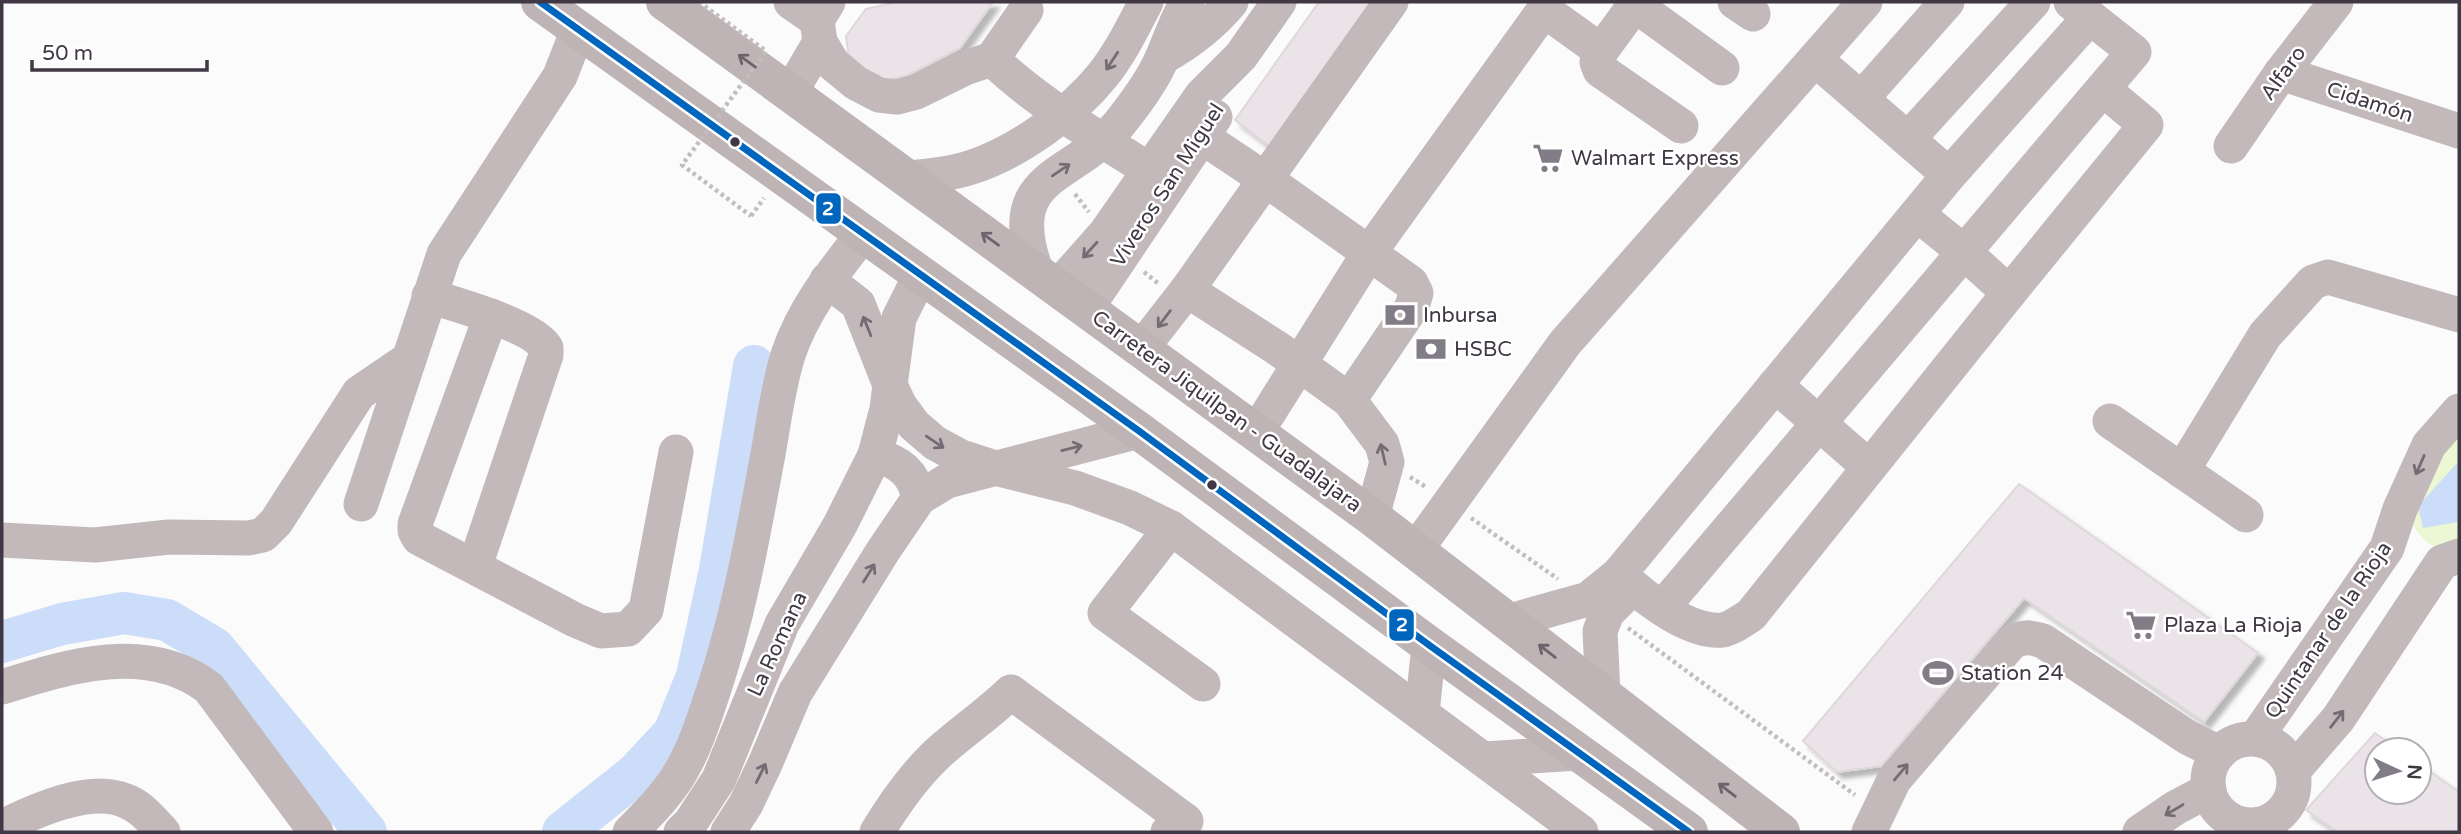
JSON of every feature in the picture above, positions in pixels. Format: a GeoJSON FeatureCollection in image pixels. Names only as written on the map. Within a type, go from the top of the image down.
{"type":"FeatureCollection","features":[{"type":"Feature","properties":{"kind":"highway"},"geometry":{"type":"LineString","coordinates":[[540,2],[1139,431],[1578,754],[1689,832]]}},
{"type":"Feature","properties":{"kind":"highway","name":"Carretera Jiquilpan - Guadalajara"},"geometry":{"type":"LineString","coordinates":[[665,2],[1372,517],[1782,832]]}},
{"type":"Feature","properties":{"kind":"street"},"geometry":{"type":"LineString","coordinates":[[908,178],[937,176],[972,167],[1028,139],[1061,115],[1103,75],[1146,2]]}},
{"type":"Feature","properties":{"kind":"street"},"geometry":{"type":"LineString","coordinates":[[1060,290],[1030,255],[1026,228],[1033,198],[1058,171],[1103,142],[1122,122],[1163,57],[1175,24],[1187,2]]}},
{"type":"Feature","properties":{"kind":"street"},"geometry":{"type":"LineString","coordinates":[[1163,57],[1215,22],[1231,2]]}},
{"type":"Feature","properties":{"kind":"street","name":"Víveros San Miguel"},"geometry":{"type":"LineString","coordinates":[[1159,177],[1202,95],[1241,56],[1279,2]]}},
{"type":"Feature","properties":{"kind":"street"},"geometry":{"type":"LineString","coordinates":[[1141,349],[1187,290],[1391,2]]}},
{"type":"Feature","properties":{"kind":"street"},"geometry":{"type":"LineString","coordinates":[[1415,551],[1566,342],[1865,2]]}},
{"type":"Feature","properties":{"kind":"street"},"geometry":{"type":"LineString","coordinates":[[1862,98],[1947,2]]}},
{"type":"Feature","properties":{"kind":"street"},"geometry":{"type":"LineString","coordinates":[[1908,139],[2031,2]]}},
{"type":"Feature","properties":{"kind":"street","name":"Alfaro"},"geometry":{"type":"LineString","coordinates":[[2231,146],[2281,73],[2336,2]]}},
{"type":"Feature","properties":{"kind":"street"},"geometry":{"type":"LineString","coordinates":[[1681,126],[1600,70],[1597,62],[1601,51],[1634,3],[1722,68]]}},
{"type":"Feature","properties":{"kind":"street"},"geometry":{"type":"LineString","coordinates":[[814,16],[834,64],[856,83],[879,95],[897,97],[916,92],[965,68],[992,60],[1026,10]]}},
{"type":"Feature","properties":{"kind":"street"},"geometry":{"type":"LineString","coordinates":[[1250,428],[1369,253],[1544,10],[1601,51]]}},
{"type":"Feature","properties":{"kind":"street"},"geometry":{"type":"LineString","coordinates":[[1603,694],[1600,631],[1626,580],[1774,385],[1949,176],[2081,10],[2134,52],[1662,608]]}},
{"type":"Feature","properties":{"kind":"street"},"geometry":{"type":"LineString","coordinates":[[789,93],[814,16]]}},
{"type":"Feature","properties":{"kind":"street"},"geometry":{"type":"LineString","coordinates":[[362,504],[444,254],[559,76],[578,30]]}},
{"type":"Feature","properties":{"kind":"street","name":"Víveros San Miguel"},"geometry":{"type":"LineString","coordinates":[[1060,290],[1159,177],[1202,137],[1217,114],[1241,56]]}},
{"type":"Feature","properties":{"kind":"street"},"geometry":{"type":"LineString","coordinates":[[1815,59],[1949,176]]}},
{"type":"Feature","properties":{"kind":"street"},"geometry":{"type":"LineString","coordinates":[[992,60],[1061,115],[1159,177]]}},
{"type":"Feature","properties":{"kind":"street","name":"Cidamón"},"geometry":{"type":"LineString","coordinates":[[2281,73],[2459,131]]}},
{"type":"Feature","properties":{"kind":"street"},"geometry":{"type":"LineString","coordinates":[[1626,580],[1662,608],[1695,627],[1724,630],[1751,615],[2146,125],[2103,89]]}},
{"type":"Feature","properties":{"kind":"street"},"geometry":{"type":"LineString","coordinates":[[1202,137],[1411,283],[1416,293],[1412,307],[1349,400]]}},
{"type":"Feature","properties":{"kind":"street"},"geometry":{"type":"LineString","coordinates":[[1917,214],[2009,293]]}},
{"type":"Feature","properties":{"kind":"street"},"geometry":{"type":"LineString","coordinates":[[630,832],[657,804],[686,763],[708,708],[742,593],[788,355],[801,324],[827,280],[864,233]]}},
{"type":"Feature","properties":{"kind":"street","name":"La Romana"},"geometry":{"type":"LineString","coordinates":[[681,832],[691,822],[719,779],[782,624],[840,525],[875,456],[887,409],[899,317],[921,274]]}},
{"type":"Feature","properties":{"kind":"street"},"geometry":{"type":"LineString","coordinates":[[2182,471],[2265,335],[2313,282],[2328,277],[2459,315]]}},
{"type":"Feature","properties":{"kind":"street"},"geometry":{"type":"LineString","coordinates":[[827,280],[858,304],[900,406],[914,425],[935,443],[961,457],[995,468],[1076,488],[1130,508],[1171,528],[1581,832]]}},
{"type":"Feature","properties":{"kind":"street"},"geometry":{"type":"LineString","coordinates":[[1187,290],[1294,360],[1349,400],[1382,444],[1387,462],[1372,517]]}},
{"type":"Feature","properties":{"kind":"street"},"geometry":{"type":"LineString","coordinates":[[429,296],[491,316],[543,342],[546,348],[546,355],[475,566]]}},
{"type":"Feature","properties":{"kind":"street"},"geometry":{"type":"LineString","coordinates":[[491,316],[415,524],[419,538],[575,620],[601,631],[628,629],[646,610],[676,452]]}},
{"type":"Feature","properties":{"kind":"street"},"geometry":{"type":"LineString","coordinates":[[2,540],[95,545],[169,537],[249,538],[263,535],[276,522],[359,393],[409,359]]}},
{"type":"Feature","properties":{"kind":"street"},"geometry":{"type":"LineString","coordinates":[[1774,385],[1869,467]]}},
{"type":"Feature","properties":{"kind":"street","name":"Quintanar de la Rioja"},"geometry":{"type":"LineString","coordinates":[[2255,739],[2387,548],[2429,445],[2459,411]]}},
{"type":"Feature","properties":{"kind":"street"},"geometry":{"type":"LineString","coordinates":[[2110,421],[2246,515]]}},
{"type":"Feature","properties":{"kind":"street","name":"La Romana"},"geometry":{"type":"LineString","coordinates":[[728,832],[746,804],[795,693],[919,498],[947,481],[1139,431]]}},
{"type":"Feature","properties":{"kind":"street"},"geometry":{"type":"LineString","coordinates":[[875,456],[891,460],[906,469],[916,483],[919,498]]}},
{"type":"Feature","properties":{"kind":"street"},"geometry":{"type":"LineString","coordinates":[[1171,528],[1105,613],[1203,684]]}},
{"type":"Feature","properties":{"kind":"street"},"geometry":{"type":"LineString","coordinates":[[2141,832],[2175,808],[2212,813],[2238,824],[2252,825],[2266,822],[2290,810],[2338,719],[2451,559],[2393,530]]}},
{"type":"Feature","properties":{"kind":"street"},"geometry":{"type":"LineString","coordinates":[[1510,621],[1588,600],[1626,580]]}},
{"type":"Feature","properties":{"kind":"street"},"geometry":{"type":"LineString","coordinates":[[1873,822],[1894,780],[2011,643],[2021,637],[2043,641],[2187,737],[2219,753]]}},
{"type":"Feature","properties":{"kind":"street"},"geometry":{"type":"LineString","coordinates":[[1422,713],[1429,645]]}},
{"type":"Feature","properties":{"kind":"street"},"geometry":{"type":"LineString","coordinates":[[2,687],[52,672],[111,661],[137,660],[178,669],[209,688],[316,832]]}},
{"type":"Feature","properties":{"kind":"street"},"geometry":{"type":"LineString","coordinates":[[877,832],[892,806],[914,778],[937,754],[1011,692],[1186,821],[1168,832]]}},
{"type":"Feature","properties":{"kind":"street"},"geometry":{"type":"LineString","coordinates":[[2212,813],[2208,777],[2212,764],[2219,753],[2229,745],[2255,739],[2268,742],[2279,749],[2287,759],[2290,810]]}},
{"type":"Feature","properties":{"kind":"street"},"geometry":{"type":"LineString","coordinates":[[1485,760],[1578,754]]}},
{"type":"Feature","properties":{"kind":"street"},"geometry":{"type":"LineString","coordinates":[[2,827],[37,809],[77,799],[108,797],[126,800],[144,811],[163,832]]}},
{"type":"Feature","properties":{"kind":"path"},"geometry":{"type":"LineString","coordinates":[[699,2],[766,51],[682,165],[751,216]]}},
{"type":"Feature","properties":{"kind":"path"},"geometry":{"type":"LineString","coordinates":[[1653,645],[1873,822]]}},
{"type":"Feature","properties":{"kind":"green space"},"geometry":{"type":"Polygon","coordinates":[[[2459,422],[2459,544],[2437,547],[2422,538],[2413,525],[2427,455],[2459,422]]]}},
{"type":"Feature","properties":{"kind":"water"},"geometry":{"type":"Polygon","coordinates":[[[2459,461],[2459,522],[2423,528],[2418,506],[2459,461]]]}},
{"type":"Feature","properties":{"kind":"building"},"geometry":{"type":"Polygon","coordinates":[[[897,2],[993,2],[960,48],[906,76],[877,82],[850,66],[846,36],[866,9],[897,2]]]}},
{"type":"Feature","properties":{"kind":"building"},"geometry":{"type":"Polygon","coordinates":[[[1319,2],[1379,2],[1273,149],[1235,120],[1319,2]]]}},
{"type":"Feature","properties":{"kind":"building","name":"Plaza La Rioja"},"geometry":{"type":"Polygon","coordinates":[[[2019,484],[2258,653],[2204,722],[2024,598],[1881,766],[1837,772],[1803,741],[2019,484]]]}},
{"type":"Feature","properties":{"kind":"building"},"geometry":{"type":"Polygon","coordinates":[[[2363,746],[2363,806],[2433,806],[2433,774],[2459,792],[2459,832],[2338,832],[2306,810],[2363,746]]]}},
{"type":"Feature","properties":{"kind":"waterway"},"geometry":{"type":"LineString","coordinates":[[563,832],[636,774],[674,733],[697,676],[720,570],[754,366]]}},
{"type":"Feature","properties":{"kind":"waterway"},"geometry":{"type":"LineString","coordinates":[[2,642],[62,624],[124,613],[167,620],[214,648],[366,832]]}},
{"type":"Feature","properties":{"kind":"transit line","name":"2"},"geometry":{"type":"LineString","coordinates":[[540,2],[1139,431],[1689,832]]}},
{"type":"Feature","properties":{"kind":"place","name":"Walmart Express"},"geometry":{"type":"Point","coordinates":[1548,158]}},
{"type":"Feature","properties":{"kind":"place","name":"Inbursa"},"geometry":{"type":"Point","coordinates":[1400,315]}},
{"type":"Feature","properties":{"kind":"place","name":"HSBC"},"geometry":{"type":"Point","coordinates":[1431,349]}},
{"type":"Feature","properties":{"kind":"place","name":"Plaza La Rioja"},"geometry":{"type":"Point","coordinates":[2141,625]}},
{"type":"Feature","properties":{"kind":"place","name":"Station 24"},"geometry":{"type":"Point","coordinates":[1938,673]}}]}
